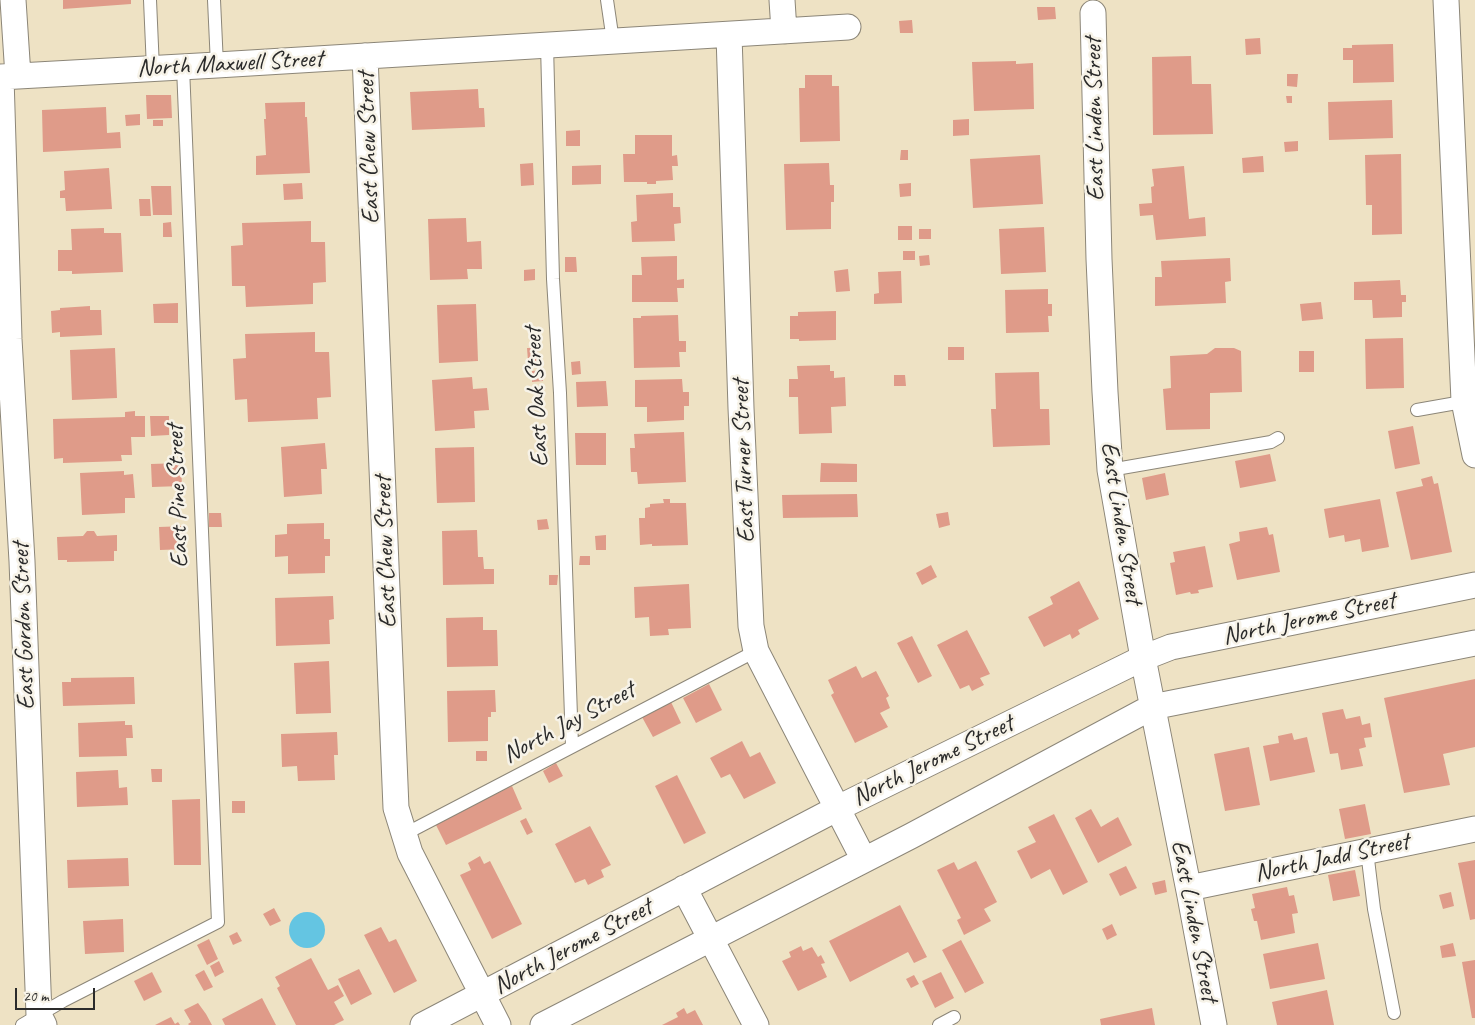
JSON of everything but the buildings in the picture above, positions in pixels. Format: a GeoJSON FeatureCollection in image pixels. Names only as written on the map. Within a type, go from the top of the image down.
{"type":"FeatureCollection","features":[{"type":"Feature","properties":{"kind":"street","name":"East Gordon Street"},"geometry":{"type":"LineString","coordinates":[[13,0],[6,77],[9,339],[22,561],[35,1022]]}},
{"type":"Feature","properties":{"kind":"street"},"geometry":{"type":"LineString","coordinates":[[782,0],[784,31]]}},
{"type":"Feature","properties":{"kind":"street"},"geometry":{"type":"LineString","coordinates":[[1446,0],[1475,455]]}},
{"type":"Feature","properties":{"kind":"street","name":"East Linden Street"},"geometry":{"type":"LineString","coordinates":[[1093,13],[1099,259],[1110,470],[1152,707],[1214,1025]]}},
{"type":"Feature","properties":{"kind":"street","name":"North Maxwell Street"},"geometry":{"type":"LineString","coordinates":[[6,77],[848,27]]}},
{"type":"Feature","properties":{"kind":"street","name":"East Turner Street"},"geometry":{"type":"LineString","coordinates":[[729,35],[751,626],[756,651],[864,860]]}},
{"type":"Feature","properties":{"kind":"street","name":"East Chew Street"},"geometry":{"type":"LineString","coordinates":[[365,56],[396,808],[410,853],[498,1025]]}},
{"type":"Feature","properties":{"kind":"street","name":"North Jerome Street"},"geometry":{"type":"LineString","coordinates":[[423,1025],[838,808],[1143,658],[1171,647],[1475,584]]}},
{"type":"Feature","properties":{"kind":"street","name":"North Jerome Street"},"geometry":{"type":"LineString","coordinates":[[543,1025],[864,860],[1152,707],[1475,642]]}},
{"type":"Feature","properties":{"kind":"street","name":"North Jadd Street"},"geometry":{"type":"LineString","coordinates":[[1188,888],[1475,830]]}},
{"type":"Feature","properties":{"kind":"street"},"geometry":{"type":"LineString","coordinates":[[684,888],[756,1025]]}},
{"type":"Feature","properties":{"kind":"lane"},"geometry":{"type":"LineString","coordinates":[[150,0],[153,69]]}},
{"type":"Feature","properties":{"kind":"lane"},"geometry":{"type":"LineString","coordinates":[[214,0],[218,65]]}},
{"type":"Feature","properties":{"kind":"lane"},"geometry":{"type":"LineString","coordinates":[[607,0],[613,42]]}},
{"type":"Feature","properties":{"kind":"lane","name":"East Oak Street"},"geometry":{"type":"LineString","coordinates":[[547,45],[553,269],[560,393],[572,746]]}},
{"type":"Feature","properties":{"kind":"lane","name":"East Pine Street"},"geometry":{"type":"LineString","coordinates":[[35,1022],[63,1001],[218,922],[183,67]]}},
{"type":"Feature","properties":{"kind":"lane"},"geometry":{"type":"LineString","coordinates":[[1417,410],[1470,400]]}},
{"type":"Feature","properties":{"kind":"lane"},"geometry":{"type":"LineString","coordinates":[[1110,470],[1271,442],[1278,438]]}},
{"type":"Feature","properties":{"kind":"lane","name":"North Jay Street"},"geometry":{"type":"LineString","coordinates":[[403,835],[756,651]]}},
{"type":"Feature","properties":{"kind":"lane"},"geometry":{"type":"LineString","coordinates":[[1366,851],[1374,909],[1394,1013]]}},
{"type":"Feature","properties":{"kind":"lane"},"geometry":{"type":"LineString","coordinates":[[939,1025],[954,1017]]}},
{"type":"Feature","properties":{"kind":"water"},"geometry":{"type":"Polygon","coordinates":[[[307,912],[314,913],[320,917],[324,923],[324,937],[320,943],[314,947],[307,948],[300,947],[294,943],[290,937],[289,930],[290,923],[294,917],[300,913],[307,912]]]}}]}
